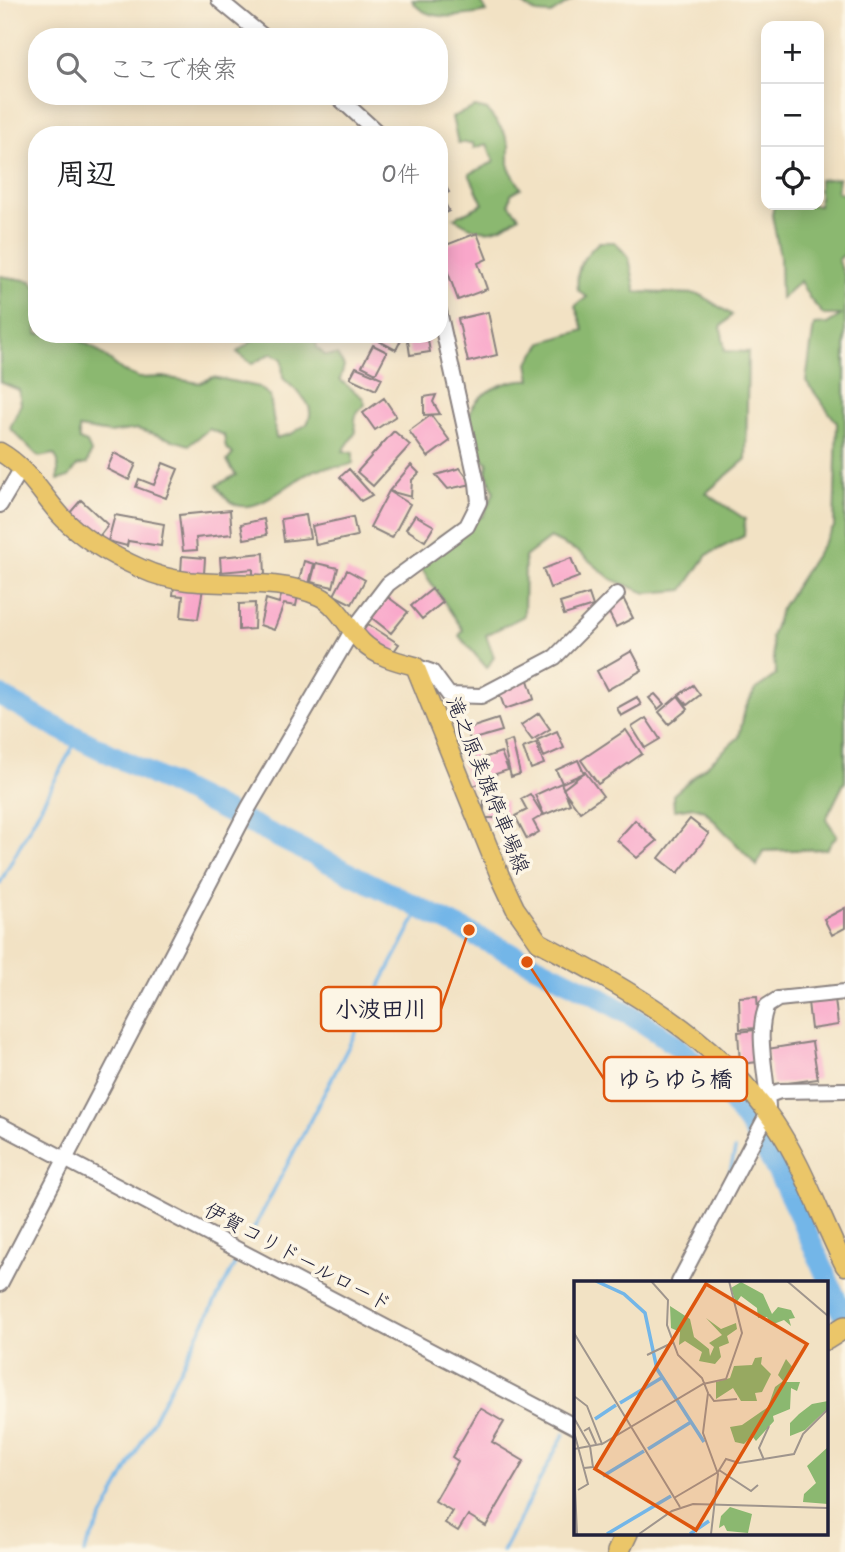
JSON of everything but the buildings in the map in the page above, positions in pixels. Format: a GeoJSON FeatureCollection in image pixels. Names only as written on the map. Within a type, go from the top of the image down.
{"type":"FeatureCollection","features":[{"type":"Feature","properties":{"kind":"highway"},"geometry":{"type":"LineString","coordinates":[[828,1338],[845,1327]]}},
{"type":"Feature","properties":{"kind":"highway"},"geometry":{"type":"LineString","coordinates":[[618,1552],[627,1534]]}},
{"type":"Feature","properties":{"kind":"main road"},"geometry":{"type":"LineString","coordinates":[[0,452],[22,468],[63,518],[92,541],[141,569],[178,579],[290,586],[321,597],[352,631],[377,653],[415,666]]}},
{"type":"Feature","properties":{"kind":"main road","name":"滝之原美旗停車場線"},"geometry":{"type":"LineString","coordinates":[[415,666],[500,876],[531,933],[539,942],[607,978],[690,1031],[764,1119],[845,1266]]}},
{"type":"Feature","properties":{"kind":"street"},"geometry":{"type":"LineString","coordinates":[[219,0],[253,28]]}},
{"type":"Feature","properties":{"kind":"street"},"geometry":{"type":"LineString","coordinates":[[347,105],[370,126]]}},
{"type":"Feature","properties":{"kind":"street"},"geometry":{"type":"LineString","coordinates":[[0,1284],[239,831],[249,807],[352,631],[388,584],[457,535],[475,514],[478,502],[477,483],[446,343]]}},
{"type":"Feature","properties":{"kind":"street"},"geometry":{"type":"LineString","coordinates":[[0,505],[22,468]]}},
{"type":"Feature","properties":{"kind":"street"},"geometry":{"type":"LineString","coordinates":[[415,666],[432,672],[449,695],[481,695],[526,675],[564,650],[617,594]]}},
{"type":"Feature","properties":{"kind":"street"},"geometry":{"type":"LineString","coordinates":[[680,1281],[764,1119],[769,1095],[761,1027],[767,1006],[778,999],[845,992]]}},
{"type":"Feature","properties":{"kind":"street"},"geometry":{"type":"LineString","coordinates":[[769,1095],[780,1091],[845,1090]]}},
{"type":"Feature","properties":{"kind":"street","name":"伊賀コリドールロード"},"geometry":{"type":"LineString","coordinates":[[0,1125],[574,1426]]}},
{"type":"Feature","properties":{"kind":"green space"},"geometry":{"type":"Polygon","coordinates":[[[412,0],[480,0],[487,12],[457,16],[436,15],[418,8],[412,0]]]}},
{"type":"Feature","properties":{"kind":"green space"},"geometry":{"type":"Polygon","coordinates":[[[501,0],[572,0],[551,14],[537,13],[520,3],[501,0]]]}},
{"type":"Feature","properties":{"kind":"green space"},"geometry":{"type":"Polygon","coordinates":[[[475,107],[487,110],[504,132],[509,145],[509,168],[521,188],[511,194],[509,204],[519,216],[502,227],[487,230],[471,228],[454,218],[483,204],[469,174],[494,162],[487,144],[474,148],[473,143],[458,143],[452,117],[475,107]]]}},
{"type":"Feature","properties":{"kind":"green space"},"geometry":{"type":"Polygon","coordinates":[[[839,178],[837,192],[845,194],[845,254],[838,260],[845,277],[845,781],[826,819],[837,835],[827,849],[763,851],[757,866],[704,810],[693,807],[674,810],[673,795],[739,737],[745,709],[755,690],[776,675],[771,637],[781,609],[834,527],[837,423],[806,381],[814,325],[827,324],[841,315],[824,315],[810,299],[800,281],[781,299],[780,257],[772,215],[773,210],[824,210],[824,180],[839,178]]]}},
{"type":"Feature","properties":{"kind":"green space"},"geometry":{"type":"Polygon","coordinates":[[[599,242],[615,242],[629,258],[636,292],[699,294],[732,315],[721,327],[725,351],[748,352],[746,459],[706,493],[745,519],[744,536],[707,555],[683,590],[646,593],[611,579],[579,552],[550,538],[525,557],[524,616],[486,635],[494,657],[487,668],[459,636],[463,630],[421,568],[423,557],[428,548],[443,534],[483,516],[494,492],[486,472],[488,462],[478,457],[471,432],[469,418],[472,409],[484,394],[493,388],[513,381],[531,380],[528,363],[543,342],[584,330],[575,306],[587,297],[578,290],[579,269],[599,242]]]}},
{"type":"Feature","properties":{"kind":"green space"},"geometry":{"type":"Polygon","coordinates":[[[0,276],[28,281],[28,343],[85,343],[123,371],[139,378],[163,377],[200,383],[213,377],[259,387],[270,396],[276,438],[291,434],[307,424],[310,410],[304,398],[283,378],[282,359],[272,353],[252,364],[237,352],[250,343],[316,343],[317,348],[325,355],[337,355],[344,366],[340,380],[363,398],[365,405],[356,417],[356,432],[343,451],[353,453],[353,463],[315,470],[264,501],[251,506],[239,506],[227,499],[217,485],[236,475],[227,461],[233,454],[226,448],[224,435],[209,429],[189,445],[137,429],[110,433],[79,428],[79,440],[87,443],[91,452],[87,464],[77,466],[69,477],[58,480],[58,461],[54,454],[39,457],[10,428],[21,404],[19,390],[0,382],[0,276]]]}},
{"type":"Feature","properties":{"kind":"waterway"},"geometry":{"type":"LineString","coordinates":[[0,695],[48,723],[595,995],[667,1039],[707,1074],[734,1104],[757,1137],[795,1207],[845,1319]]}},
{"type":"Feature","properties":{"kind":"waterway"},"geometry":{"type":"LineString","coordinates":[[0,883],[78,737]]}},
{"type":"Feature","properties":{"kind":"waterway"},"geometry":{"type":"LineString","coordinates":[[249,1238],[421,907]]}},
{"type":"Feature","properties":{"kind":"waterway"},"geometry":{"type":"LineString","coordinates":[[730,1172],[735,1150]]}},
{"type":"Feature","properties":{"kind":"waterway"},"geometry":{"type":"LineString","coordinates":[[84,1552],[237,1260]]}},
{"type":"Feature","properties":{"kind":"waterway"},"geometry":{"type":"LineString","coordinates":[[502,1552],[564,1434]]}},
{"type":"Feature","properties":{"kind":"place","name":"小波田川"},"geometry":{"type":"Point","coordinates":[469,930]}},
{"type":"Feature","properties":{"kind":"place","name":"ゆらゆら橋"},"geometry":{"type":"Point","coordinates":[527,962]}}]}
